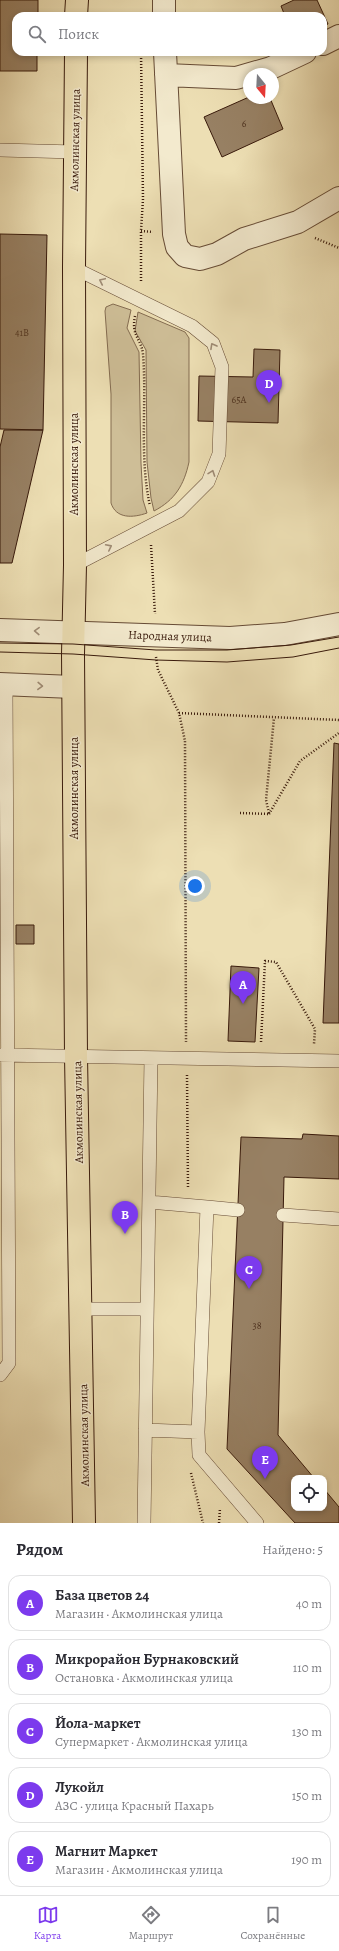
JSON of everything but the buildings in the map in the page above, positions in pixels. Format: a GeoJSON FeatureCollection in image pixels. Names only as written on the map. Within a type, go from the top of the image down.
{"type":"FeatureCollection","features":[{"type":"Feature","properties":{"kind":"main road"},"geometry":{"type":"LineString","coordinates":[[76,0],[76,12]]}},
{"type":"Feature","properties":{"kind":"main road","name":"Акмолинская улица"},"geometry":{"type":"LineString","coordinates":[[76,56],[74,268],[75,565],[73,687],[76,1056],[84,1523]]}},
{"type":"Feature","properties":{"kind":"street"},"geometry":{"type":"LineString","coordinates":[[164,0],[164,12]]}},
{"type":"Feature","properties":{"kind":"street"},"geometry":{"type":"LineString","coordinates":[[327,42],[339,36]]}},
{"type":"Feature","properties":{"kind":"street"},"geometry":{"type":"LineString","coordinates":[[165,56],[174,234],[177,247],[185,256],[200,259],[217,254],[244,239],[298,222],[339,198]]}},
{"type":"Feature","properties":{"kind":"street"},"geometry":{"type":"LineString","coordinates":[[166,75],[236,78],[272,68],[297,56]]}},
{"type":"Feature","properties":{"kind":"street","name":"Народная улица"},"geometry":{"type":"LineString","coordinates":[[0,630],[230,638],[285,634],[339,624]]}},
{"type":"Feature","properties":{"kind":"street"},"geometry":{"type":"LineString","coordinates":[[3,684],[73,687]]}},
{"type":"Feature","properties":{"kind":"lane"},"geometry":{"type":"LineString","coordinates":[[0,150],[75,152]]}},
{"type":"Feature","properties":{"kind":"lane"},"geometry":{"type":"LineString","coordinates":[[74,268],[192,326],[213,343],[222,367],[219,454],[208,482],[179,511],[75,565]]}},
{"type":"Feature","properties":{"kind":"lane"},"geometry":{"type":"LineString","coordinates":[[0,1374],[9,1363],[4,1055],[3,684]]}},
{"type":"Feature","properties":{"kind":"lane"},"geometry":{"type":"LineString","coordinates":[[4,1055],[339,1061]]}},
{"type":"Feature","properties":{"kind":"lane"},"geometry":{"type":"LineString","coordinates":[[144,1523],[151,1058]]}},
{"type":"Feature","properties":{"kind":"lane"},"geometry":{"type":"LineString","coordinates":[[149,1202],[238,1210]]}},
{"type":"Feature","properties":{"kind":"lane"},"geometry":{"type":"LineString","coordinates":[[206,1207],[198,1432],[199,1456],[257,1523]]}},
{"type":"Feature","properties":{"kind":"lane"},"geometry":{"type":"LineString","coordinates":[[283,1215],[339,1219]]}},
{"type":"Feature","properties":{"kind":"lane"},"geometry":{"type":"LineString","coordinates":[[81,1309],[147,1309]]}},
{"type":"Feature","properties":{"kind":"lane"},"geometry":{"type":"LineString","coordinates":[[145,1430],[198,1432]]}},
{"type":"Feature","properties":{"kind":"path"},"geometry":{"type":"LineString","coordinates":[[141,56],[143,199],[141,231],[142,281]]}},
{"type":"Feature","properties":{"kind":"path"},"geometry":{"type":"LineString","coordinates":[[134,320],[134,331],[142,351],[145,464],[148,499]]}},
{"type":"Feature","properties":{"kind":"path"},"geometry":{"type":"LineString","coordinates":[[150,526],[156,660],[158,670],[179,713],[185,741],[188,1206]]}},
{"type":"Feature","properties":{"kind":"path"},"geometry":{"type":"LineString","coordinates":[[179,713],[339,720]]}},
{"type":"Feature","properties":{"kind":"path"},"geometry":{"type":"LineString","coordinates":[[269,814],[266,800],[274,718]]}},
{"type":"Feature","properties":{"kind":"path"},"geometry":{"type":"LineString","coordinates":[[269,814],[300,761],[339,733]]}},
{"type":"Feature","properties":{"kind":"path"},"geometry":{"type":"LineString","coordinates":[[240,813],[269,814]]}},
{"type":"Feature","properties":{"kind":"path"},"geometry":{"type":"LineString","coordinates":[[261,1046],[265,961],[276,962],[315,1030],[314,1060]]}},
{"type":"Feature","properties":{"kind":"path"},"geometry":{"type":"LineString","coordinates":[[191,1470],[203,1523]]}},
{"type":"Feature","properties":{"kind":"shaded area"},"geometry":{"type":"Polygon","coordinates":[[[113,304],[131,310],[127,328],[139,352],[141,463],[143,500],[147,513],[136,516],[121,515],[113,508],[111,503],[111,394],[105,311],[106,307],[113,304]]]}},
{"type":"Feature","properties":{"kind":"shaded area"},"geometry":{"type":"Polygon","coordinates":[[[138,312],[185,332],[189,338],[189,462],[178,491],[168,502],[154,511],[147,462],[146,350],[135,331],[138,312]]]}},
{"type":"Feature","properties":{"kind":"tram line"},"geometry":{"type":"LineString","coordinates":[[0,643],[73,644],[156,650],[227,650],[291,645],[339,637]]}},
{"type":"Feature","properties":{"kind":"tram line"},"geometry":{"type":"LineString","coordinates":[[0,652],[73,654],[156,660],[227,662],[293,657],[339,648]]}},
{"type":"Feature","properties":{"kind":"place","name":"Лукойл"},"geometry":{"type":"Point","coordinates":[269,403]}},
{"type":"Feature","properties":{"kind":"place","name":"База цветов 24"},"geometry":{"type":"Point","coordinates":[243,1004]}},
{"type":"Feature","properties":{"kind":"place","name":"Микрорайон Бурнаковский"},"geometry":{"type":"Point","coordinates":[125,1234]}},
{"type":"Feature","properties":{"kind":"place","name":"Йола-маркет"},"geometry":{"type":"Point","coordinates":[249,1289]}},
{"type":"Feature","properties":{"kind":"place","name":"Магнит Маркет"},"geometry":{"type":"Point","coordinates":[265,1479]}}]}
